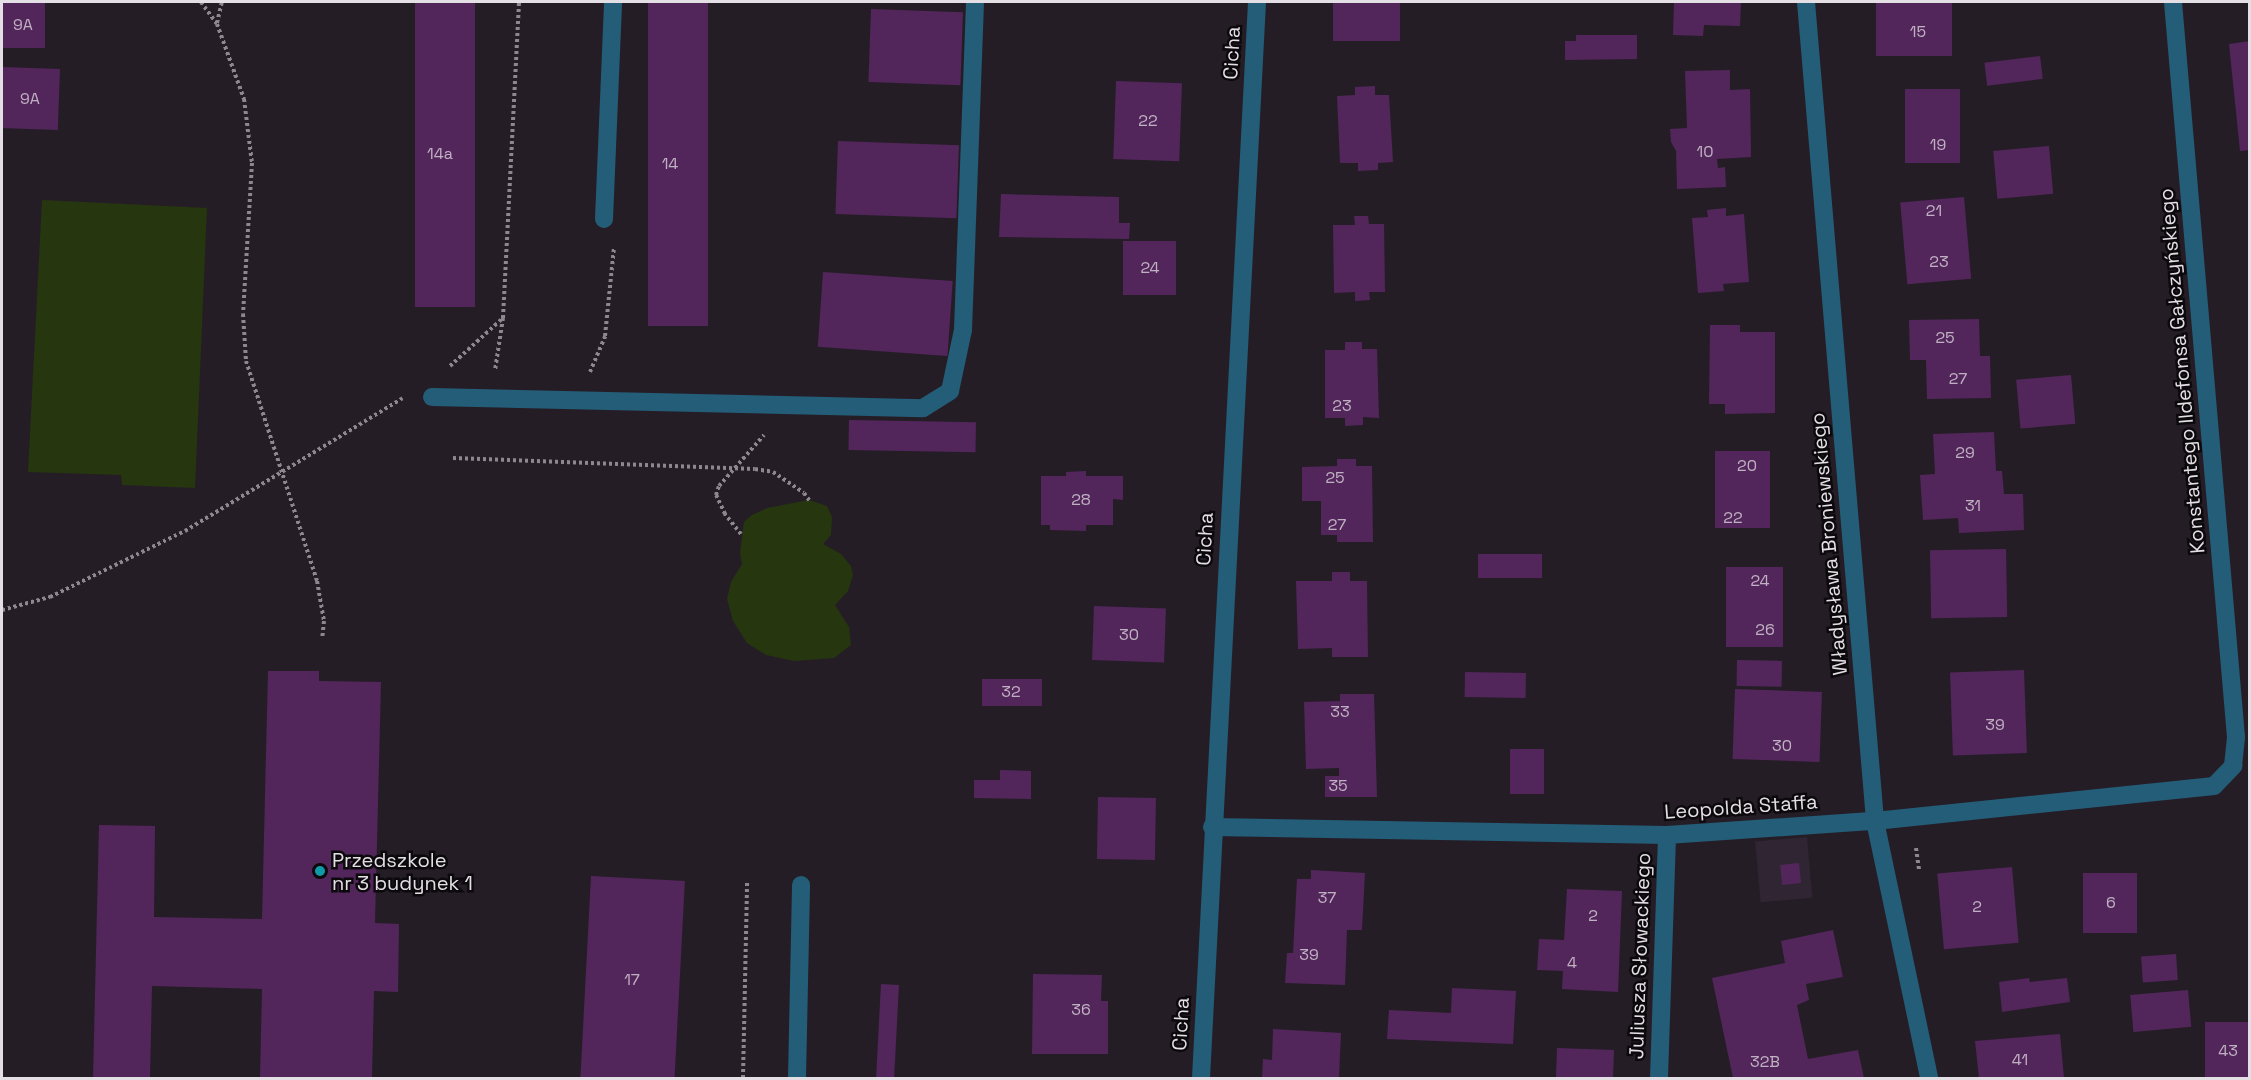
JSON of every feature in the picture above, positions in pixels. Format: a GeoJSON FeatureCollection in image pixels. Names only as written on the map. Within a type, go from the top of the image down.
{"type":"FeatureCollection","features":[{"type":"Feature","properties":{"kind":"street"},"geometry":{"type":"LineString","coordinates":[[604,219],[613,2]]}},
{"type":"Feature","properties":{"kind":"street"},"geometry":{"type":"LineString","coordinates":[[432,397],[923,408],[950,391],[963,330],[975,2]]}},
{"type":"Feature","properties":{"kind":"street","name":"Cicha"},"geometry":{"type":"LineString","coordinates":[[1201,1078],[1212,827],[1257,2]]}},
{"type":"Feature","properties":{"kind":"street","name":"Władysława Broniewskiego"},"geometry":{"type":"LineString","coordinates":[[1806,2],[1875,821],[1929,1078]]}},
{"type":"Feature","properties":{"kind":"street","name":"Konstantego Ildefonsa Gałczyńskiego"},"geometry":{"type":"LineString","coordinates":[[2173,2],[2236,737]]}},
{"type":"Feature","properties":{"kind":"street","name":"Leopolda Staffa"},"geometry":{"type":"LineString","coordinates":[[1212,827],[1667,835],[1875,821],[2214,786],[2233,766],[2236,737]]}},
{"type":"Feature","properties":{"kind":"street","name":"Juliusza Słowackiego"},"geometry":{"type":"LineString","coordinates":[[1659,1078],[1667,835]]}},
{"type":"Feature","properties":{"kind":"street"},"geometry":{"type":"LineString","coordinates":[[797,1078],[801,885]]}},
{"type":"Feature","properties":{"kind":"path"},"geometry":{"type":"LineString","coordinates":[[201,2],[217,24],[244,99],[252,163],[243,314],[246,361],[317,581],[324,621],[322,639]]}},
{"type":"Feature","properties":{"kind":"path"},"geometry":{"type":"LineString","coordinates":[[217,24],[222,2]]}},
{"type":"Feature","properties":{"kind":"path"},"geometry":{"type":"LineString","coordinates":[[491,397],[503,318],[519,2]]}},
{"type":"Feature","properties":{"kind":"path"},"geometry":{"type":"LineString","coordinates":[[432,397],[438,376],[503,318]]}},
{"type":"Feature","properties":{"kind":"path"},"geometry":{"type":"LineString","coordinates":[[2,610],[50,597],[185,531],[282,474],[409,394]]}},
{"type":"Feature","properties":{"kind":"path"},"geometry":{"type":"LineString","coordinates":[[741,534],[725,514],[716,495],[719,486],[786,406]]}},
{"type":"Feature","properties":{"kind":"path"},"geometry":{"type":"LineString","coordinates":[[453,458],[736,468],[773,472],[804,493],[809,500]]}},
{"type":"Feature","properties":{"kind":"path"},"geometry":{"type":"LineString","coordinates":[[743,1078],[747,881]]}},
{"type":"Feature","properties":{"kind":"shaded area"},"geometry":{"type":"Polygon","coordinates":[[[1807,837],[1812,898],[1761,902],[1755,842],[1807,837]]]}},
{"type":"Feature","properties":{"kind":"green space"},"geometry":{"type":"Polygon","coordinates":[[[42,200],[207,208],[195,488],[122,485],[121,475],[28,472],[42,200]]]}},
{"type":"Feature","properties":{"kind":"green space"},"geometry":{"type":"Polygon","coordinates":[[[809,500],[827,506],[832,517],[831,535],[823,544],[841,554],[851,566],[853,575],[848,591],[835,605],[849,627],[851,645],[834,658],[794,661],[766,655],[747,643],[733,621],[727,599],[731,582],[742,564],[740,553],[744,522],[752,515],[767,508],[809,500]]]}},
{"type":"Feature","properties":{"kind":"building"},"geometry":{"type":"Polygon","coordinates":[[[2,2],[45,2],[45,48],[2,48],[2,2]]]}},
{"type":"Feature","properties":{"kind":"building"},"geometry":{"type":"Polygon","coordinates":[[[415,2],[475,2],[475,307],[415,307],[415,2]]]}},
{"type":"Feature","properties":{"kind":"building"},"geometry":{"type":"Polygon","coordinates":[[[648,2],[708,2],[708,326],[648,326],[648,2]]]}},
{"type":"Feature","properties":{"kind":"building"},"geometry":{"type":"Polygon","coordinates":[[[1333,2],[1400,2],[1400,41],[1333,41],[1333,2]]]}},
{"type":"Feature","properties":{"kind":"building"},"geometry":{"type":"Polygon","coordinates":[[[1674,2],[1741,2],[1740,26],[1704,25],[1703,36],[1673,35],[1674,2]]]}},
{"type":"Feature","properties":{"kind":"building"},"geometry":{"type":"Polygon","coordinates":[[[1876,2],[1952,2],[1952,56],[1876,56],[1876,2]]]}},
{"type":"Feature","properties":{"kind":"building"},"geometry":{"type":"Polygon","coordinates":[[[871,9],[963,12],[960,85],[868,82],[871,9]]]}},
{"type":"Feature","properties":{"kind":"building"},"geometry":{"type":"Polygon","coordinates":[[[1576,35],[1637,35],[1637,59],[1565,60],[1565,41],[1576,41],[1576,35]]]}},
{"type":"Feature","properties":{"kind":"building"},"geometry":{"type":"Polygon","coordinates":[[[2250,41],[2250,150],[2240,151],[2229,44],[2250,41]]]}},
{"type":"Feature","properties":{"kind":"building"},"geometry":{"type":"Polygon","coordinates":[[[2040,56],[2043,79],[1987,86],[1984,63],[2040,56]]]}},
{"type":"Feature","properties":{"kind":"building"},"geometry":{"type":"Polygon","coordinates":[[[2,67],[60,69],[58,130],[2,128],[2,67]]]}},
{"type":"Feature","properties":{"kind":"building"},"geometry":{"type":"Polygon","coordinates":[[[1730,70],[1730,90],[1750,89],[1751,157],[1717,159],[1718,168],[1725,167],[1726,187],[1677,189],[1676,151],[1671,142],[1670,129],[1687,128],[1685,71],[1730,70]]]}},
{"type":"Feature","properties":{"kind":"building"},"geometry":{"type":"Polygon","coordinates":[[[1116,81],[1182,83],[1179,161],[1113,159],[1116,81]]]}},
{"type":"Feature","properties":{"kind":"building"},"geometry":{"type":"Polygon","coordinates":[[[1375,86],[1375,95],[1389,95],[1393,162],[1378,163],[1378,170],[1358,171],[1358,163],[1340,163],[1337,96],[1355,95],[1355,87],[1375,86]]]}},
{"type":"Feature","properties":{"kind":"building"},"geometry":{"type":"Polygon","coordinates":[[[1905,89],[1960,89],[1960,163],[1905,163],[1905,89]]]}},
{"type":"Feature","properties":{"kind":"building"},"geometry":{"type":"Polygon","coordinates":[[[838,141],[959,145],[956,218],[835,214],[838,141]]]}},
{"type":"Feature","properties":{"kind":"building"},"geometry":{"type":"Polygon","coordinates":[[[2049,146],[2053,194],[1997,199],[1993,151],[2049,146]]]}},
{"type":"Feature","properties":{"kind":"building"},"geometry":{"type":"Polygon","coordinates":[[[1001,194],[1119,197],[1119,223],[1130,223],[1129,239],[999,237],[1001,194]]]}},
{"type":"Feature","properties":{"kind":"building"},"geometry":{"type":"Polygon","coordinates":[[[1964,197],[1971,279],[1907,284],[1900,203],[1964,197]]]}},
{"type":"Feature","properties":{"kind":"building"},"geometry":{"type":"Polygon","coordinates":[[[1726,208],[1726,216],[1744,214],[1749,282],[1723,284],[1724,291],[1698,293],[1692,218],[1708,217],[1707,210],[1726,208]]]}},
{"type":"Feature","properties":{"kind":"building"},"geometry":{"type":"Polygon","coordinates":[[[1354,216],[1368,216],[1369,224],[1384,224],[1385,292],[1369,292],[1370,300],[1355,301],[1355,292],[1334,293],[1333,225],[1355,225],[1354,216]]]}},
{"type":"Feature","properties":{"kind":"building"},"geometry":{"type":"Polygon","coordinates":[[[1123,241],[1176,241],[1176,295],[1123,295],[1123,241]]]}},
{"type":"Feature","properties":{"kind":"building"},"geometry":{"type":"Polygon","coordinates":[[[823,272],[953,281],[947,356],[818,347],[823,272]]]}},
{"type":"Feature","properties":{"kind":"building"},"geometry":{"type":"Polygon","coordinates":[[[1979,319],[1980,356],[1990,356],[1991,398],[1927,399],[1926,360],[1910,360],[1909,320],[1979,319]]]}},
{"type":"Feature","properties":{"kind":"building"},"geometry":{"type":"Polygon","coordinates":[[[1710,325],[1740,325],[1740,332],[1775,332],[1775,413],[1725,414],[1725,404],[1709,404],[1710,325]]]}},
{"type":"Feature","properties":{"kind":"building"},"geometry":{"type":"Polygon","coordinates":[[[1345,342],[1362,342],[1362,349],[1377,349],[1379,418],[1363,417],[1363,425],[1345,426],[1345,418],[1325,418],[1325,350],[1345,350],[1345,342]]]}},
{"type":"Feature","properties":{"kind":"building"},"geometry":{"type":"Polygon","coordinates":[[[2071,375],[2075,424],[2020,429],[2016,380],[2071,375]]]}},
{"type":"Feature","properties":{"kind":"building"},"geometry":{"type":"Polygon","coordinates":[[[849,420],[976,422],[975,452],[848,450],[849,420]]]}},
{"type":"Feature","properties":{"kind":"building"},"geometry":{"type":"Polygon","coordinates":[[[1994,432],[1996,471],[2002,471],[2004,494],[2023,494],[2024,530],[1959,533],[1958,518],[1923,520],[1920,475],[1935,474],[1933,434],[1994,432]]]}},
{"type":"Feature","properties":{"kind":"building"},"geometry":{"type":"Polygon","coordinates":[[[1715,451],[1770,451],[1770,528],[1715,528],[1715,451]]]}},
{"type":"Feature","properties":{"kind":"building"},"geometry":{"type":"Polygon","coordinates":[[[1337,459],[1356,459],[1356,466],[1372,466],[1373,542],[1337,542],[1337,535],[1321,535],[1321,501],[1302,501],[1302,467],[1337,466],[1337,459]]]}},
{"type":"Feature","properties":{"kind":"building"},"geometry":{"type":"Polygon","coordinates":[[[1086,471],[1086,476],[1123,476],[1123,500],[1113,499],[1113,525],[1086,525],[1086,531],[1050,530],[1050,525],[1041,525],[1041,476],[1066,476],[1066,472],[1086,471]]]}},
{"type":"Feature","properties":{"kind":"building"},"geometry":{"type":"Polygon","coordinates":[[[2006,549],[2007,617],[1931,618],[1930,550],[2006,549]]]}},
{"type":"Feature","properties":{"kind":"building"},"geometry":{"type":"Polygon","coordinates":[[[1478,554],[1542,554],[1542,578],[1478,578],[1478,554]]]}},
{"type":"Feature","properties":{"kind":"building"},"geometry":{"type":"Polygon","coordinates":[[[1726,567],[1783,567],[1783,647],[1726,647],[1726,567]]]}},
{"type":"Feature","properties":{"kind":"building"},"geometry":{"type":"Polygon","coordinates":[[[1332,572],[1350,572],[1350,581],[1367,581],[1368,657],[1332,657],[1332,648],[1298,649],[1296,581],[1332,581],[1332,572]]]}},
{"type":"Feature","properties":{"kind":"building"},"geometry":{"type":"Polygon","coordinates":[[[1094,606],[1166,609],[1164,662],[1092,660],[1094,606]]]}},
{"type":"Feature","properties":{"kind":"building"},"geometry":{"type":"Polygon","coordinates":[[[1737,660],[1782,661],[1782,687],[1737,686],[1737,660]]]}},
{"type":"Feature","properties":{"kind":"building"},"geometry":{"type":"Polygon","coordinates":[[[2024,670],[2027,753],[1953,756],[1950,673],[2024,670]]]}},
{"type":"Feature","properties":{"kind":"building","name":"Przedszkole nr 3 budynek 1"},"geometry":{"type":"Polygon","coordinates":[[[268,671],[319,671],[319,681],[381,682],[375,923],[399,924],[398,992],[374,991],[372,1078],[260,1078],[262,989],[152,986],[150,1078],[93,1078],[99,825],[155,826],[154,917],[262,919],[268,671]]]}},
{"type":"Feature","properties":{"kind":"building"},"geometry":{"type":"Polygon","coordinates":[[[1465,672],[1526,673],[1526,698],[1465,697],[1465,672]]]}},
{"type":"Feature","properties":{"kind":"building"},"geometry":{"type":"Polygon","coordinates":[[[982,679],[1042,679],[1042,706],[982,706],[982,679]]]}},
{"type":"Feature","properties":{"kind":"building"},"geometry":{"type":"Polygon","coordinates":[[[1735,689],[1822,692],[1820,762],[1733,759],[1735,689]]]}},
{"type":"Feature","properties":{"kind":"building"},"geometry":{"type":"Polygon","coordinates":[[[1340,694],[1374,694],[1377,797],[1325,797],[1325,776],[1339,776],[1339,768],[1306,769],[1304,702],[1340,701],[1340,694]]]}},
{"type":"Feature","properties":{"kind":"building"},"geometry":{"type":"Polygon","coordinates":[[[1510,749],[1544,749],[1544,794],[1510,794],[1510,749]]]}},
{"type":"Feature","properties":{"kind":"building"},"geometry":{"type":"Polygon","coordinates":[[[1000,770],[1031,771],[1031,799],[974,798],[974,780],[1000,780],[1000,770]]]}},
{"type":"Feature","properties":{"kind":"building"},"geometry":{"type":"Polygon","coordinates":[[[1098,797],[1156,798],[1155,860],[1097,859],[1098,797]]]}},
{"type":"Feature","properties":{"kind":"building"},"geometry":{"type":"Polygon","coordinates":[[[1799,863],[1801,883],[1782,885],[1780,865],[1799,863]]]}},
{"type":"Feature","properties":{"kind":"building"},"geometry":{"type":"Polygon","coordinates":[[[2012,867],[2019,943],[1944,949],[1937,874],[2012,867]]]}},
{"type":"Feature","properties":{"kind":"building"},"geometry":{"type":"Polygon","coordinates":[[[1311,870],[1365,873],[1362,930],[1347,930],[1345,985],[1285,983],[1287,953],[1293,953],[1297,879],[1311,879],[1311,870]]]}},
{"type":"Feature","properties":{"kind":"building"},"geometry":{"type":"Polygon","coordinates":[[[2083,873],[2137,873],[2137,933],[2083,933],[2083,873]]]}},
{"type":"Feature","properties":{"kind":"building"},"geometry":{"type":"Polygon","coordinates":[[[591,876],[685,881],[675,1078],[580,1078],[591,876]]]}},
{"type":"Feature","properties":{"kind":"building"},"geometry":{"type":"Polygon","coordinates":[[[1567,889],[1622,891],[1618,992],[1562,989],[1563,971],[1537,970],[1539,939],[1564,940],[1567,889]]]}},
{"type":"Feature","properties":{"kind":"building"},"geometry":{"type":"Polygon","coordinates":[[[1833,930],[1843,977],[1806,984],[1809,1000],[1797,1005],[1808,1059],[1858,1050],[1864,1078],[1733,1078],[1712,978],[1785,963],[1781,941],[1833,930]]]}},
{"type":"Feature","properties":{"kind":"building"},"geometry":{"type":"Polygon","coordinates":[[[2176,954],[2178,980],[2143,982],[2141,956],[2176,954]]]}},
{"type":"Feature","properties":{"kind":"building"},"geometry":{"type":"Polygon","coordinates":[[[1033,974],[1102,975],[1101,1001],[1108,1001],[1108,1054],[1032,1054],[1033,974]]]}},
{"type":"Feature","properties":{"kind":"building"},"geometry":{"type":"Polygon","coordinates":[[[2029,978],[2030,982],[2067,978],[2070,1002],[2002,1012],[1999,982],[2029,978]]]}},
{"type":"Feature","properties":{"kind":"building"},"geometry":{"type":"Polygon","coordinates":[[[881,984],[899,985],[894,1078],[876,1078],[881,984]]]}},
{"type":"Feature","properties":{"kind":"building"},"geometry":{"type":"Polygon","coordinates":[[[1452,988],[1516,991],[1513,1044],[1387,1039],[1389,1010],[1451,1013],[1452,988]]]}},
{"type":"Feature","properties":{"kind":"building"},"geometry":{"type":"Polygon","coordinates":[[[2188,990],[2191,1027],[2133,1032],[2130,995],[2188,990]]]}},
{"type":"Feature","properties":{"kind":"building"},"geometry":{"type":"Polygon","coordinates":[[[2205,1022],[2250,1022],[2250,1078],[2205,1078],[2205,1022]]]}},
{"type":"Feature","properties":{"kind":"building"},"geometry":{"type":"Polygon","coordinates":[[[1273,1029],[1341,1033],[1339,1078],[1262,1078],[1263,1059],[1272,1060],[1273,1029]]]}},
{"type":"Feature","properties":{"kind":"building"},"geometry":{"type":"Polygon","coordinates":[[[2060,1034],[2064,1078],[1979,1078],[1975,1041],[2060,1034]]]}},
{"type":"Feature","properties":{"kind":"building"},"geometry":{"type":"Polygon","coordinates":[[[1557,1048],[1614,1050],[1613,1078],[1556,1078],[1557,1048]]]}},
{"type":"Feature","properties":{"kind":"place","name":"Przedszkole nr 3 budynek 1"},"geometry":{"type":"Point","coordinates":[320,871]}}]}
